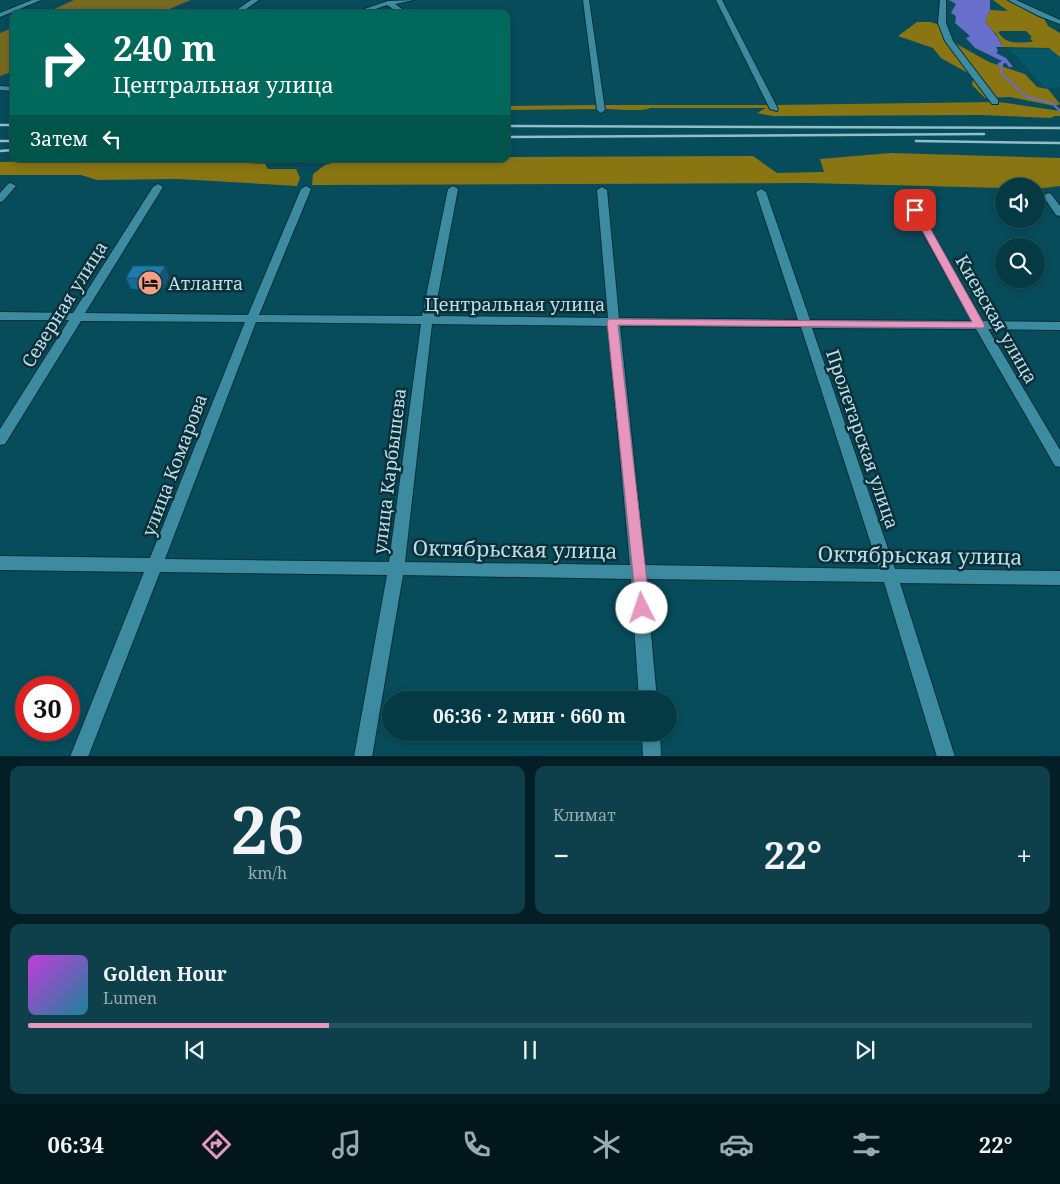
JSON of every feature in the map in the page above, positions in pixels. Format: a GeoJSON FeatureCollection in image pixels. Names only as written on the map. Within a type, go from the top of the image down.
{"type":"FeatureCollection","features":[{"type":"Feature","properties":{"kind":"street"},"geometry":{"type":"LineString","coordinates":[[13,10],[38,0]]}},
{"type":"Feature","properties":{"kind":"street"},"geometry":{"type":"LineString","coordinates":[[240,10],[256,0]]}},
{"type":"Feature","properties":{"kind":"street"},"geometry":{"type":"LineString","coordinates":[[368,10],[411,0]]}},
{"type":"Feature","properties":{"kind":"street"},"geometry":{"type":"LineString","coordinates":[[586,0],[601,110]]}},
{"type":"Feature","properties":{"kind":"street"},"geometry":{"type":"LineString","coordinates":[[719,0],[774,109]]}},
{"type":"Feature","properties":{"kind":"street"},"geometry":{"type":"LineString","coordinates":[[943,0],[945,6],[942,23],[948,36],[995,102]]}},
{"type":"Feature","properties":{"kind":"street"},"geometry":{"type":"LineString","coordinates":[[1011,0],[1047,18],[1060,22]]}},
{"type":"Feature","properties":{"kind":"street"},"geometry":{"type":"LineString","coordinates":[[388,4],[399,10]]}},
{"type":"Feature","properties":{"kind":"street"},"geometry":{"type":"LineString","coordinates":[[1047,18],[1050,26],[1060,31]]}},
{"type":"Feature","properties":{"kind":"street"},"geometry":{"type":"LineString","coordinates":[[0,199],[11,186]]}},
{"type":"Feature","properties":{"kind":"street","name":"Северная улица"},"geometry":{"type":"LineString","coordinates":[[0,440],[158,187]]}},
{"type":"Feature","properties":{"kind":"street","name":"улица Комарова"},"geometry":{"type":"LineString","coordinates":[[79,756],[252,318],[306,189]]}},
{"type":"Feature","properties":{"kind":"street","name":"улица Карбышева"},"geometry":{"type":"LineString","coordinates":[[363,756],[396,569],[427,321],[453,189]]}},
{"type":"Feature","properties":{"kind":"street"},"geometry":{"type":"LineString","coordinates":[[602,190],[613,322],[640,572],[647,691]]}},
{"type":"Feature","properties":{"kind":"street","name":"Пролетарская улица"},"geometry":{"type":"LineString","coordinates":[[761,192],[890,577],[946,756]]}},
{"type":"Feature","properties":{"kind":"street","name":"Киевская улица"},"geometry":{"type":"LineString","coordinates":[[906,194],[980,326],[1060,462]]}},
{"type":"Feature","properties":{"kind":"street"},"geometry":{"type":"LineString","coordinates":[[1048,196],[1060,213]]}},
{"type":"Feature","properties":{"kind":"street","name":"Центральная улица"},"geometry":{"type":"LineString","coordinates":[[0,316],[1060,326]]}},
{"type":"Feature","properties":{"kind":"street","name":"Октябрьская улица"},"geometry":{"type":"LineString","coordinates":[[0,563],[1060,578]]}},
{"type":"Feature","properties":{"kind":"street"},"geometry":{"type":"LineString","coordinates":[[651,741],[652,756]]}},
{"type":"Feature","properties":{"kind":"shaded area"},"geometry":{"type":"Polygon","coordinates":[[[74,0],[191,0],[167,10],[52,10],[74,0]]]}},
{"type":"Feature","properties":{"kind":"shaded area"},"geometry":{"type":"Polygon","coordinates":[[[993,0],[1008,0],[1044,18],[1048,26],[1060,33],[1060,57],[1049,48],[1003,47],[996,34],[985,22],[990,10],[1008,11],[993,0]],[[1026,31],[998,32],[1009,41],[1018,43],[1033,42],[1030,38],[1032,37],[1026,31]]]}},
{"type":"Feature","properties":{"kind":"shaded area"},"geometry":{"type":"Polygon","coordinates":[[[917,22],[930,22],[940,25],[944,37],[989,62],[1025,74],[1037,87],[1048,89],[1060,104],[1055,106],[1010,97],[985,98],[972,85],[973,79],[968,73],[941,58],[933,48],[898,36],[917,22]]]}},
{"type":"Feature","properties":{"kind":"shaded area"},"geometry":{"type":"Polygon","coordinates":[[[10,29],[10,72],[0,76],[0,33],[10,29]]]}},
{"type":"Feature","properties":{"kind":"shaded area"},"geometry":{"type":"Polygon","coordinates":[[[1010,49],[1051,49],[1060,57],[1060,87],[1045,88],[1010,49]]]}},
{"type":"Feature","properties":{"kind":"shaded area"},"geometry":{"type":"Polygon","coordinates":[[[999,102],[1060,111],[1060,116],[1051,118],[982,115],[773,116],[757,113],[766,108],[650,108],[628,110],[603,109],[602,105],[770,105],[772,110],[777,110],[774,105],[999,102]]]}},
{"type":"Feature","properties":{"kind":"shaded area"},"geometry":{"type":"Polygon","coordinates":[[[597,105],[598,109],[510,110],[510,106],[597,105]]]}},
{"type":"Feature","properties":{"kind":"shaded area"},"geometry":{"type":"Polygon","coordinates":[[[891,153],[1060,158],[1060,186],[1045,188],[1045,178],[995,178],[995,188],[808,183],[312,185],[313,174],[325,165],[336,162],[510,162],[510,157],[753,156],[777,173],[824,172],[820,159],[891,153]]]}},
{"type":"Feature","properties":{"kind":"shaded area"},"geometry":{"type":"Polygon","coordinates":[[[0,162],[230,162],[265,164],[268,169],[296,169],[300,178],[297,186],[178,179],[97,180],[81,175],[0,175],[0,162]]]}},
{"type":"Feature","properties":{"kind":"water"},"geometry":{"type":"Polygon","coordinates":[[[949,0],[990,0],[990,10],[985,22],[1003,47],[996,47],[998,51],[996,53],[1006,58],[1013,67],[1009,67],[1005,62],[1002,68],[997,64],[1002,61],[975,48],[966,38],[970,36],[955,23],[956,16],[951,13],[956,4],[949,0]]]}},
{"type":"Feature","properties":{"kind":"building"},"geometry":{"type":"Polygon","coordinates":[[[133,266],[165,266],[158,278],[126,278],[133,266]]]}},
{"type":"Feature","properties":{"kind":"waterway"},"geometry":{"type":"LineString","coordinates":[[1005,62],[1002,63],[1001,73],[1027,97],[1052,103],[1060,111]]}},
{"type":"Feature","properties":{"kind":"railway"},"geometry":{"type":"LineString","coordinates":[[0,125],[10,125]]}},
{"type":"Feature","properties":{"kind":"railway"},"geometry":{"type":"LineString","coordinates":[[510,126],[1060,128]]}},
{"type":"Feature","properties":{"kind":"railway"},"geometry":{"type":"LineString","coordinates":[[510,137],[984,134]]}},
{"type":"Feature","properties":{"kind":"railway"},"geometry":{"type":"LineString","coordinates":[[0,141],[10,141]]}},
{"type":"Feature","properties":{"kind":"railway"},"geometry":{"type":"LineString","coordinates":[[916,141],[1060,143]]}},
{"type":"Feature","properties":{"kind":"railway"},"geometry":{"type":"LineString","coordinates":[[0,151],[10,150]]}},
{"type":"Feature","properties":{"kind":"place","name":"Атланта"},"geometry":{"type":"Point","coordinates":[150,283]}},
{"type":"Feature","properties":{"kind":"route"},"geometry":{"type":"LineString","coordinates":[[642,608],[640,572],[613,322],[980,326],[915,210]]}}]}
